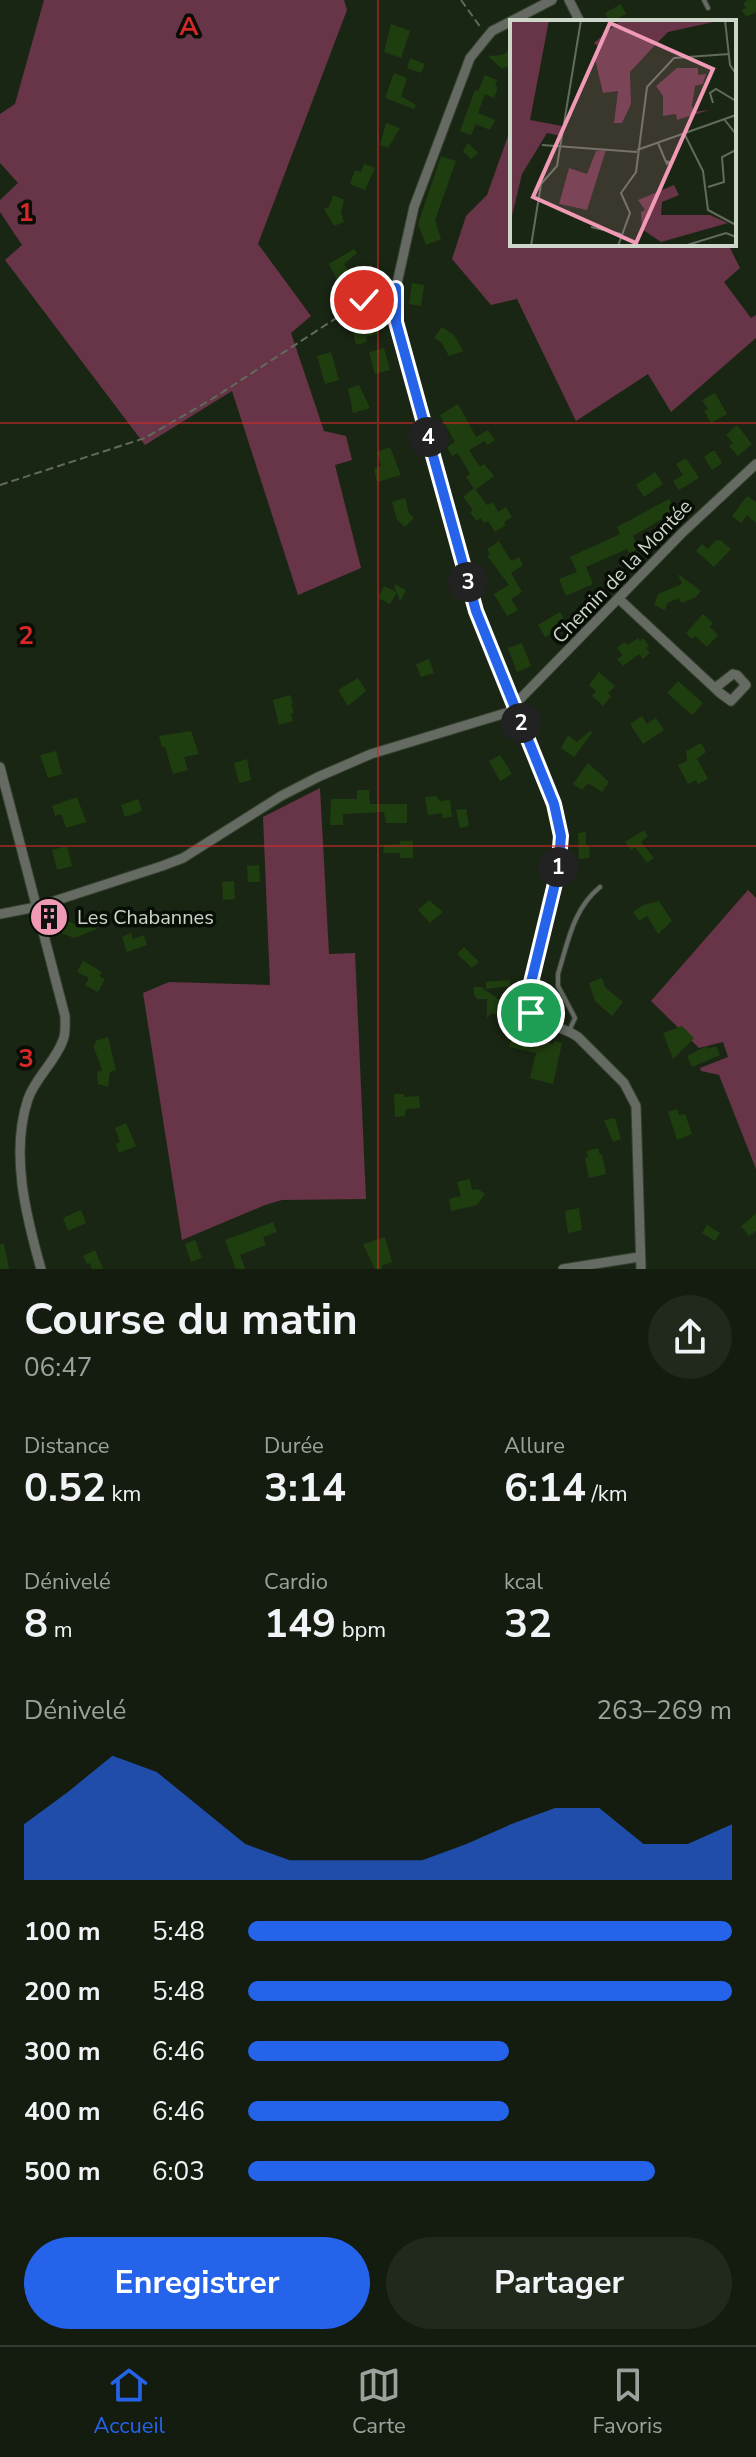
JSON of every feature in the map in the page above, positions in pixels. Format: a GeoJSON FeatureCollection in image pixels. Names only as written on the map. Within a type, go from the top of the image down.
{"type":"FeatureCollection","features":[{"type":"Feature","properties":{"kind":"street"},"geometry":{"type":"LineString","coordinates":[[515,20],[552,0]]}},
{"type":"Feature","properties":{"kind":"street"},"geometry":{"type":"LineString","coordinates":[[569,0],[579,20]]}},
{"type":"Feature","properties":{"kind":"street"},"geometry":{"type":"LineString","coordinates":[[510,23],[486,36],[470,58],[414,207],[396,288],[396,322],[476,611],[554,804],[561,836],[558,871],[527,1005],[538,1021],[569,1031],[624,1083],[636,1106],[641,1269]]}},
{"type":"Feature","properties":{"kind":"street","name":"Chemin de la Montée"},"geometry":{"type":"LineString","coordinates":[[0,914],[36,907],[134,877],[183,858],[281,796],[371,754],[514,705],[682,533],[753,471]]}},
{"type":"Feature","properties":{"kind":"street"},"geometry":{"type":"LineString","coordinates":[[619,599],[715,688]]}},
{"type":"Feature","properties":{"kind":"street"},"geometry":{"type":"LineString","coordinates":[[0,767],[65,1016],[64,1040],[29,1097],[21,1129],[20,1168],[30,1230],[41,1269]]}},
{"type":"Feature","properties":{"kind":"street"},"geometry":{"type":"LineString","coordinates":[[563,1269],[639,1257]]}},
{"type":"Feature","properties":{"kind":"lane"},"geometry":{"type":"LineString","coordinates":[[704,0],[708,8]]}},
{"type":"Feature","properties":{"kind":"lane"},"geometry":{"type":"LineString","coordinates":[[569,1031],[575,1018],[558,986],[558,974],[579,909],[585,899],[600,887]]}},
{"type":"Feature","properties":{"kind":"path"},"geometry":{"type":"LineString","coordinates":[[461,0],[486,36]]}},
{"type":"Feature","properties":{"kind":"path"},"geometry":{"type":"LineString","coordinates":[[0,485],[145,438],[212,399],[364,300],[396,288]]}},
{"type":"Feature","properties":{"kind":"shaded area"},"geometry":{"type":"Polygon","coordinates":[[[44,0],[344,0],[347,10],[258,244],[311,316],[291,333],[324,431],[346,436],[352,460],[335,465],[361,568],[298,595],[232,391],[145,445],[5,260],[22,245],[0,212],[0,200],[18,183],[0,163],[0,114],[15,104],[44,0]]]}},
{"type":"Feature","properties":{"kind":"shaded area"},"geometry":{"type":"Polygon","coordinates":[[[510,131],[510,246],[729,246],[740,268],[724,282],[751,318],[756,315],[756,338],[671,412],[648,374],[576,421],[517,299],[491,305],[452,259],[466,216],[487,195],[510,131]]]}},
{"type":"Feature","properties":{"kind":"shaded area"},"geometry":{"type":"Polygon","coordinates":[[[320,788],[329,954],[355,953],[366,1199],[282,1200],[182,1240],[143,993],[169,982],[270,985],[263,817],[320,788]]]}},
{"type":"Feature","properties":{"kind":"shaded area"},"geometry":{"type":"Polygon","coordinates":[[[748,890],[756,898],[756,1169],[719,1075],[701,1071],[700,1068],[728,1057],[723,1042],[699,1048],[651,1001],[748,890]]]}},
{"type":"Feature","properties":{"kind":"building"},"geometry":{"type":"Polygon","coordinates":[[[756,0],[756,12],[746,17],[742,10],[746,8],[743,3],[756,0]]]}},
{"type":"Feature","properties":{"kind":"building"},"geometry":{"type":"Polygon","coordinates":[[[621,4],[626,14],[609,20],[605,13],[621,4]]]}},
{"type":"Feature","properties":{"kind":"building"},"geometry":{"type":"Polygon","coordinates":[[[391,24],[410,31],[401,58],[384,52],[391,24]]]}},
{"type":"Feature","properties":{"kind":"building"},"geometry":{"type":"Polygon","coordinates":[[[510,50],[510,65],[502,69],[488,56],[502,55],[510,50]]]}},
{"type":"Feature","properties":{"kind":"building"},"geometry":{"type":"Polygon","coordinates":[[[410,58],[425,64],[421,73],[407,68],[410,58]]]}},
{"type":"Feature","properties":{"kind":"building"},"geometry":{"type":"Polygon","coordinates":[[[394,73],[407,78],[401,96],[416,105],[414,109],[385,98],[394,73]]]}},
{"type":"Feature","properties":{"kind":"building"},"geometry":{"type":"Polygon","coordinates":[[[485,75],[497,80],[495,86],[498,87],[494,98],[485,94],[478,113],[495,120],[490,130],[476,124],[471,135],[460,131],[475,90],[478,91],[485,75]]]}},
{"type":"Feature","properties":{"kind":"building"},"geometry":{"type":"Polygon","coordinates":[[[386,123],[400,128],[388,148],[380,145],[386,123]]]}},
{"type":"Feature","properties":{"kind":"building"},"geometry":{"type":"Polygon","coordinates":[[[468,143],[478,153],[471,159],[463,151],[468,143]]]}},
{"type":"Feature","properties":{"kind":"building"},"geometry":{"type":"Polygon","coordinates":[[[441,156],[456,161],[435,220],[441,239],[426,245],[418,224],[441,156]]]}},
{"type":"Feature","properties":{"kind":"building"},"geometry":{"type":"Polygon","coordinates":[[[364,164],[375,168],[365,190],[350,184],[355,170],[361,172],[364,164]]]}},
{"type":"Feature","properties":{"kind":"building"},"geometry":{"type":"Polygon","coordinates":[[[333,195],[344,200],[341,212],[344,222],[334,226],[324,209],[329,207],[333,195]]]}},
{"type":"Feature","properties":{"kind":"building"},"geometry":{"type":"Polygon","coordinates":[[[354,249],[357,253],[344,264],[356,281],[342,290],[329,264],[354,249]]]}},
{"type":"Feature","properties":{"kind":"building"},"geometry":{"type":"Polygon","coordinates":[[[412,283],[424,285],[421,306],[409,304],[412,283]]]}},
{"type":"Feature","properties":{"kind":"building"},"geometry":{"type":"Polygon","coordinates":[[[376,322],[379,334],[366,337],[367,342],[356,345],[352,328],[376,322]]]}},
{"type":"Feature","properties":{"kind":"building"},"geometry":{"type":"Polygon","coordinates":[[[442,327],[454,335],[463,351],[449,356],[441,342],[434,338],[442,327]]]}},
{"type":"Feature","properties":{"kind":"building"},"geometry":{"type":"Polygon","coordinates":[[[384,348],[390,370],[375,374],[369,352],[384,348]]]}},
{"type":"Feature","properties":{"kind":"building"},"geometry":{"type":"Polygon","coordinates":[[[331,352],[339,380],[325,384],[317,356],[331,352]]]}},
{"type":"Feature","properties":{"kind":"building"},"geometry":{"type":"Polygon","coordinates":[[[359,385],[370,408],[353,413],[348,389],[359,385]]]}},
{"type":"Feature","properties":{"kind":"building"},"geometry":{"type":"Polygon","coordinates":[[[715,393],[727,414],[711,423],[702,400],[715,393]]]}},
{"type":"Feature","properties":{"kind":"building"},"geometry":{"type":"Polygon","coordinates":[[[458,404],[476,437],[488,430],[495,440],[487,445],[485,441],[469,450],[480,467],[484,464],[494,476],[475,490],[466,477],[470,474],[458,453],[452,456],[447,447],[455,442],[440,415],[458,404]]]}},
{"type":"Feature","properties":{"kind":"building"},"geometry":{"type":"Polygon","coordinates":[[[737,425],[752,444],[738,456],[729,446],[733,443],[726,435],[737,425]]]}},
{"type":"Feature","properties":{"kind":"building"},"geometry":{"type":"Polygon","coordinates":[[[390,447],[401,475],[377,482],[374,469],[381,466],[377,452],[390,447]]]}},
{"type":"Feature","properties":{"kind":"building"},"geometry":{"type":"Polygon","coordinates":[[[712,451],[722,463],[712,470],[704,457],[712,451]]]}},
{"type":"Feature","properties":{"kind":"building"},"geometry":{"type":"Polygon","coordinates":[[[686,458],[699,478],[679,490],[673,481],[683,475],[676,464],[686,458]]]}},
{"type":"Feature","properties":{"kind":"building"},"geometry":{"type":"Polygon","coordinates":[[[655,472],[663,484],[644,497],[636,485],[655,472]]]}},
{"type":"Feature","properties":{"kind":"building"},"geometry":{"type":"Polygon","coordinates":[[[474,488],[487,505],[493,502],[498,512],[506,507],[512,517],[504,522],[506,525],[495,532],[488,521],[484,523],[481,518],[476,521],[470,512],[473,510],[463,497],[474,488]]]}},
{"type":"Feature","properties":{"kind":"building"},"geometry":{"type":"Polygon","coordinates":[[[747,496],[756,502],[756,523],[747,515],[741,523],[732,516],[747,496]]]}},
{"type":"Feature","properties":{"kind":"building"},"geometry":{"type":"Polygon","coordinates":[[[405,498],[409,513],[414,518],[405,527],[397,520],[392,502],[405,498]]]}},
{"type":"Feature","properties":{"kind":"building"},"geometry":{"type":"Polygon","coordinates":[[[669,499],[676,511],[633,536],[639,548],[629,553],[627,549],[586,567],[593,584],[566,596],[559,579],[577,572],[570,557],[620,534],[617,527],[669,499]]]}},
{"type":"Feature","properties":{"kind":"building"},"geometry":{"type":"Polygon","coordinates":[[[720,540],[731,549],[714,567],[696,551],[702,544],[708,549],[720,540]]]}},
{"type":"Feature","properties":{"kind":"building"},"geometry":{"type":"Polygon","coordinates":[[[499,541],[511,561],[519,557],[523,565],[511,573],[522,592],[511,599],[518,610],[507,616],[494,594],[509,585],[487,556],[490,554],[487,549],[499,541]]]}},
{"type":"Feature","properties":{"kind":"building"},"geometry":{"type":"Polygon","coordinates":[[[678,574],[701,591],[696,597],[681,603],[679,598],[667,603],[665,610],[654,605],[658,594],[682,584],[678,574]]]}},
{"type":"Feature","properties":{"kind":"building"},"geometry":{"type":"Polygon","coordinates":[[[394,584],[406,590],[400,602],[397,592],[390,604],[378,598],[384,586],[396,592],[394,584]]]}},
{"type":"Feature","properties":{"kind":"building"},"geometry":{"type":"Polygon","coordinates":[[[560,612],[568,626],[545,637],[538,625],[560,612]]]}},
{"type":"Feature","properties":{"kind":"building"},"geometry":{"type":"Polygon","coordinates":[[[703,614],[713,623],[710,627],[718,635],[707,647],[695,636],[692,639],[686,633],[703,614]]]}},
{"type":"Feature","properties":{"kind":"building"},"geometry":{"type":"Polygon","coordinates":[[[638,638],[640,641],[643,638],[650,653],[643,659],[639,654],[623,666],[617,659],[623,655],[617,648],[638,638]]]}},
{"type":"Feature","properties":{"kind":"building"},"geometry":{"type":"Polygon","coordinates":[[[522,643],[531,666],[517,672],[508,648],[522,643]]]}},
{"type":"Feature","properties":{"kind":"building"},"geometry":{"type":"Polygon","coordinates":[[[429,659],[434,673],[421,677],[416,664],[429,659]]]}},
{"type":"Feature","properties":{"kind":"building"},"geometry":{"type":"Polygon","coordinates":[[[599,672],[615,686],[608,693],[611,696],[603,706],[592,696],[596,691],[589,685],[599,672]]]}},
{"type":"Feature","properties":{"kind":"building"},"geometry":{"type":"Polygon","coordinates":[[[358,678],[366,691],[348,706],[338,690],[358,678]]]}},
{"type":"Feature","properties":{"kind":"building"},"geometry":{"type":"Polygon","coordinates":[[[678,681],[703,703],[692,715],[667,693],[678,681]]]}},
{"type":"Feature","properties":{"kind":"building"},"geometry":{"type":"Polygon","coordinates":[[[290,695],[293,721],[279,725],[273,700],[290,695]]]}},
{"type":"Feature","properties":{"kind":"building"},"geometry":{"type":"Polygon","coordinates":[[[642,716],[647,724],[656,718],[664,730],[643,744],[630,724],[642,716]]]}},
{"type":"Feature","properties":{"kind":"building"},"geometry":{"type":"Polygon","coordinates":[[[191,731],[199,754],[184,757],[188,770],[173,774],[159,736],[191,731]]]}},
{"type":"Feature","properties":{"kind":"building"},"geometry":{"type":"Polygon","coordinates":[[[590,731],[592,733],[574,757],[561,748],[568,735],[577,742],[590,731]]]}},
{"type":"Feature","properties":{"kind":"building"},"geometry":{"type":"Polygon","coordinates":[[[701,743],[706,752],[697,759],[708,779],[698,784],[696,780],[688,784],[678,765],[687,761],[686,751],[701,743]]]}},
{"type":"Feature","properties":{"kind":"building"},"geometry":{"type":"Polygon","coordinates":[[[56,751],[62,774],[48,778],[40,755],[56,751]]]}},
{"type":"Feature","properties":{"kind":"building"},"geometry":{"type":"Polygon","coordinates":[[[500,755],[512,774],[500,781],[489,761],[500,755]]]}},
{"type":"Feature","properties":{"kind":"building"},"geometry":{"type":"Polygon","coordinates":[[[247,759],[251,780],[239,783],[234,763],[247,759]]]}},
{"type":"Feature","properties":{"kind":"building"},"geometry":{"type":"Polygon","coordinates":[[[588,763],[609,782],[602,792],[591,785],[587,784],[582,790],[573,784],[588,763]]]}},
{"type":"Feature","properties":{"kind":"building"},"geometry":{"type":"Polygon","coordinates":[[[357,790],[369,790],[370,804],[407,804],[407,823],[386,823],[384,812],[343,814],[343,825],[330,825],[331,799],[357,799],[357,790]]]}},
{"type":"Feature","properties":{"kind":"building"},"geometry":{"type":"Polygon","coordinates":[[[436,796],[440,801],[450,800],[452,817],[442,818],[442,813],[428,815],[425,797],[436,796]]]}},
{"type":"Feature","properties":{"kind":"building"},"geometry":{"type":"Polygon","coordinates":[[[77,797],[86,822],[66,828],[61,814],[55,816],[52,806],[77,797]]]}},
{"type":"Feature","properties":{"kind":"building"},"geometry":{"type":"Polygon","coordinates":[[[138,799],[142,811],[125,817],[121,805],[138,799]]]}},
{"type":"Feature","properties":{"kind":"building"},"geometry":{"type":"Polygon","coordinates":[[[466,809],[469,826],[460,828],[456,810],[466,809]]]}},
{"type":"Feature","properties":{"kind":"building"},"geometry":{"type":"Polygon","coordinates":[[[644,830],[648,836],[641,842],[654,858],[647,863],[635,847],[631,850],[625,842],[644,830]]]}},
{"type":"Feature","properties":{"kind":"building"},"geometry":{"type":"Polygon","coordinates":[[[586,832],[589,858],[579,859],[578,833],[586,832]]]}},
{"type":"Feature","properties":{"kind":"building"},"geometry":{"type":"Polygon","coordinates":[[[400,841],[413,841],[413,858],[400,858],[400,853],[383,853],[384,845],[400,844],[400,841]]]}},
{"type":"Feature","properties":{"kind":"building"},"geometry":{"type":"Polygon","coordinates":[[[67,846],[72,866],[57,870],[52,850],[67,846]]]}},
{"type":"Feature","properties":{"kind":"building"},"geometry":{"type":"Polygon","coordinates":[[[259,865],[260,882],[248,882],[247,866],[259,865]]]}},
{"type":"Feature","properties":{"kind":"building"},"geometry":{"type":"Polygon","coordinates":[[[234,881],[235,899],[223,900],[222,882],[234,881]]]}},
{"type":"Feature","properties":{"kind":"building"},"geometry":{"type":"Polygon","coordinates":[[[429,900],[443,912],[430,923],[418,910],[429,900]]]}},
{"type":"Feature","properties":{"kind":"building"},"geometry":{"type":"Polygon","coordinates":[[[659,901],[672,921],[658,934],[647,916],[639,921],[633,912],[643,905],[659,901]]]}},
{"type":"Feature","properties":{"kind":"building"},"geometry":{"type":"Polygon","coordinates":[[[92,917],[97,929],[74,938],[61,933],[66,920],[74,924],[92,917]]]}},
{"type":"Feature","properties":{"kind":"building"},"geometry":{"type":"Polygon","coordinates":[[[131,933],[133,939],[144,935],[147,945],[127,952],[122,937],[131,933]]]}},
{"type":"Feature","properties":{"kind":"building"},"geometry":{"type":"Polygon","coordinates":[[[464,947],[479,962],[472,968],[457,954],[464,947]]]}},
{"type":"Feature","properties":{"kind":"building"},"geometry":{"type":"Polygon","coordinates":[[[83,961],[102,972],[99,976],[105,979],[98,992],[85,985],[89,978],[77,972],[83,961]]]}},
{"type":"Feature","properties":{"kind":"building"},"geometry":{"type":"Polygon","coordinates":[[[602,978],[605,987],[623,1002],[612,1016],[595,1001],[589,983],[602,978]]]}},
{"type":"Feature","properties":{"kind":"building"},"geometry":{"type":"Polygon","coordinates":[[[510,980],[510,986],[486,989],[486,982],[510,980]]]}},
{"type":"Feature","properties":{"kind":"building"},"geometry":{"type":"Polygon","coordinates":[[[474,987],[481,987],[501,1001],[495,1015],[492,1013],[487,1018],[487,999],[477,999],[474,987]]]}},
{"type":"Feature","properties":{"kind":"building"},"geometry":{"type":"Polygon","coordinates":[[[682,1026],[694,1038],[673,1059],[663,1033],[682,1026]]]}},
{"type":"Feature","properties":{"kind":"building"},"geometry":{"type":"Polygon","coordinates":[[[512,1034],[553,1044],[554,1041],[562,1043],[553,1084],[530,1078],[536,1053],[509,1047],[512,1034]]]}},
{"type":"Feature","properties":{"kind":"building"},"geometry":{"type":"Polygon","coordinates":[[[108,1037],[116,1070],[110,1072],[108,1087],[98,1084],[97,1072],[102,1070],[93,1045],[95,1041],[108,1037]]]}},
{"type":"Feature","properties":{"kind":"building"},"geometry":{"type":"Polygon","coordinates":[[[707,1046],[708,1049],[716,1046],[720,1055],[692,1067],[687,1056],[707,1046]]]}},
{"type":"Feature","properties":{"kind":"building"},"geometry":{"type":"Polygon","coordinates":[[[394,1094],[419,1096],[420,1108],[406,1109],[405,1116],[395,1117],[394,1094]]]}},
{"type":"Feature","properties":{"kind":"building"},"geometry":{"type":"Polygon","coordinates":[[[677,1109],[679,1115],[685,1114],[692,1134],[677,1140],[668,1112],[677,1109]]]}},
{"type":"Feature","properties":{"kind":"building"},"geometry":{"type":"Polygon","coordinates":[[[615,1118],[621,1139],[613,1142],[604,1120],[615,1118]]]}},
{"type":"Feature","properties":{"kind":"building"},"geometry":{"type":"Polygon","coordinates":[[[126,1123],[136,1146],[119,1153],[116,1144],[120,1142],[115,1128],[126,1123]]]}},
{"type":"Feature","properties":{"kind":"building"},"geometry":{"type":"Polygon","coordinates":[[[598,1148],[606,1174],[589,1178],[585,1158],[588,1157],[587,1151],[598,1148]]]}},
{"type":"Feature","properties":{"kind":"building"},"geometry":{"type":"Polygon","coordinates":[[[470,1179],[472,1190],[478,1189],[485,1194],[477,1205],[451,1211],[449,1199],[461,1196],[457,1182],[470,1179]]]}},
{"type":"Feature","properties":{"kind":"building"},"geometry":{"type":"Polygon","coordinates":[[[579,1208],[582,1230],[568,1233],[565,1211],[579,1208]]]}},
{"type":"Feature","properties":{"kind":"building"},"geometry":{"type":"Polygon","coordinates":[[[81,1210],[86,1223],[68,1231],[63,1218],[81,1210]]]}},
{"type":"Feature","properties":{"kind":"building"},"geometry":{"type":"Polygon","coordinates":[[[756,1214],[756,1231],[749,1236],[741,1226],[756,1214]]]}},
{"type":"Feature","properties":{"kind":"building"},"geometry":{"type":"Polygon","coordinates":[[[273,1222],[277,1232],[263,1237],[266,1245],[240,1255],[245,1269],[236,1269],[225,1240],[273,1222]]]}},
{"type":"Feature","properties":{"kind":"building"},"geometry":{"type":"Polygon","coordinates":[[[707,1225],[720,1233],[715,1241],[702,1233],[707,1225]]]}},
{"type":"Feature","properties":{"kind":"building"},"geometry":{"type":"Polygon","coordinates":[[[385,1237],[392,1262],[381,1266],[382,1269],[375,1269],[363,1244],[385,1237]]]}},
{"type":"Feature","properties":{"kind":"building"},"geometry":{"type":"Polygon","coordinates":[[[195,1240],[202,1258],[191,1262],[185,1244],[195,1240]]]}},
{"type":"Feature","properties":{"kind":"building"},"geometry":{"type":"Polygon","coordinates":[[[0,1244],[4,1244],[9,1269],[0,1269],[0,1244]]]}},
{"type":"Feature","properties":{"kind":"building"},"geometry":{"type":"Polygon","coordinates":[[[95,1250],[103,1269],[92,1269],[83,1256],[95,1250]]]}},
{"type":"Feature","properties":{"kind":"place","name":"Les Chabannes"},"geometry":{"type":"Point","coordinates":[49,917]}},
{"type":"Feature","properties":{"kind":"route"},"geometry":{"type":"LineString","coordinates":[[364,300],[396,288],[396,322],[476,611],[554,804],[561,836],[558,871],[528,995],[527,1005],[531,1013]]}}]}
